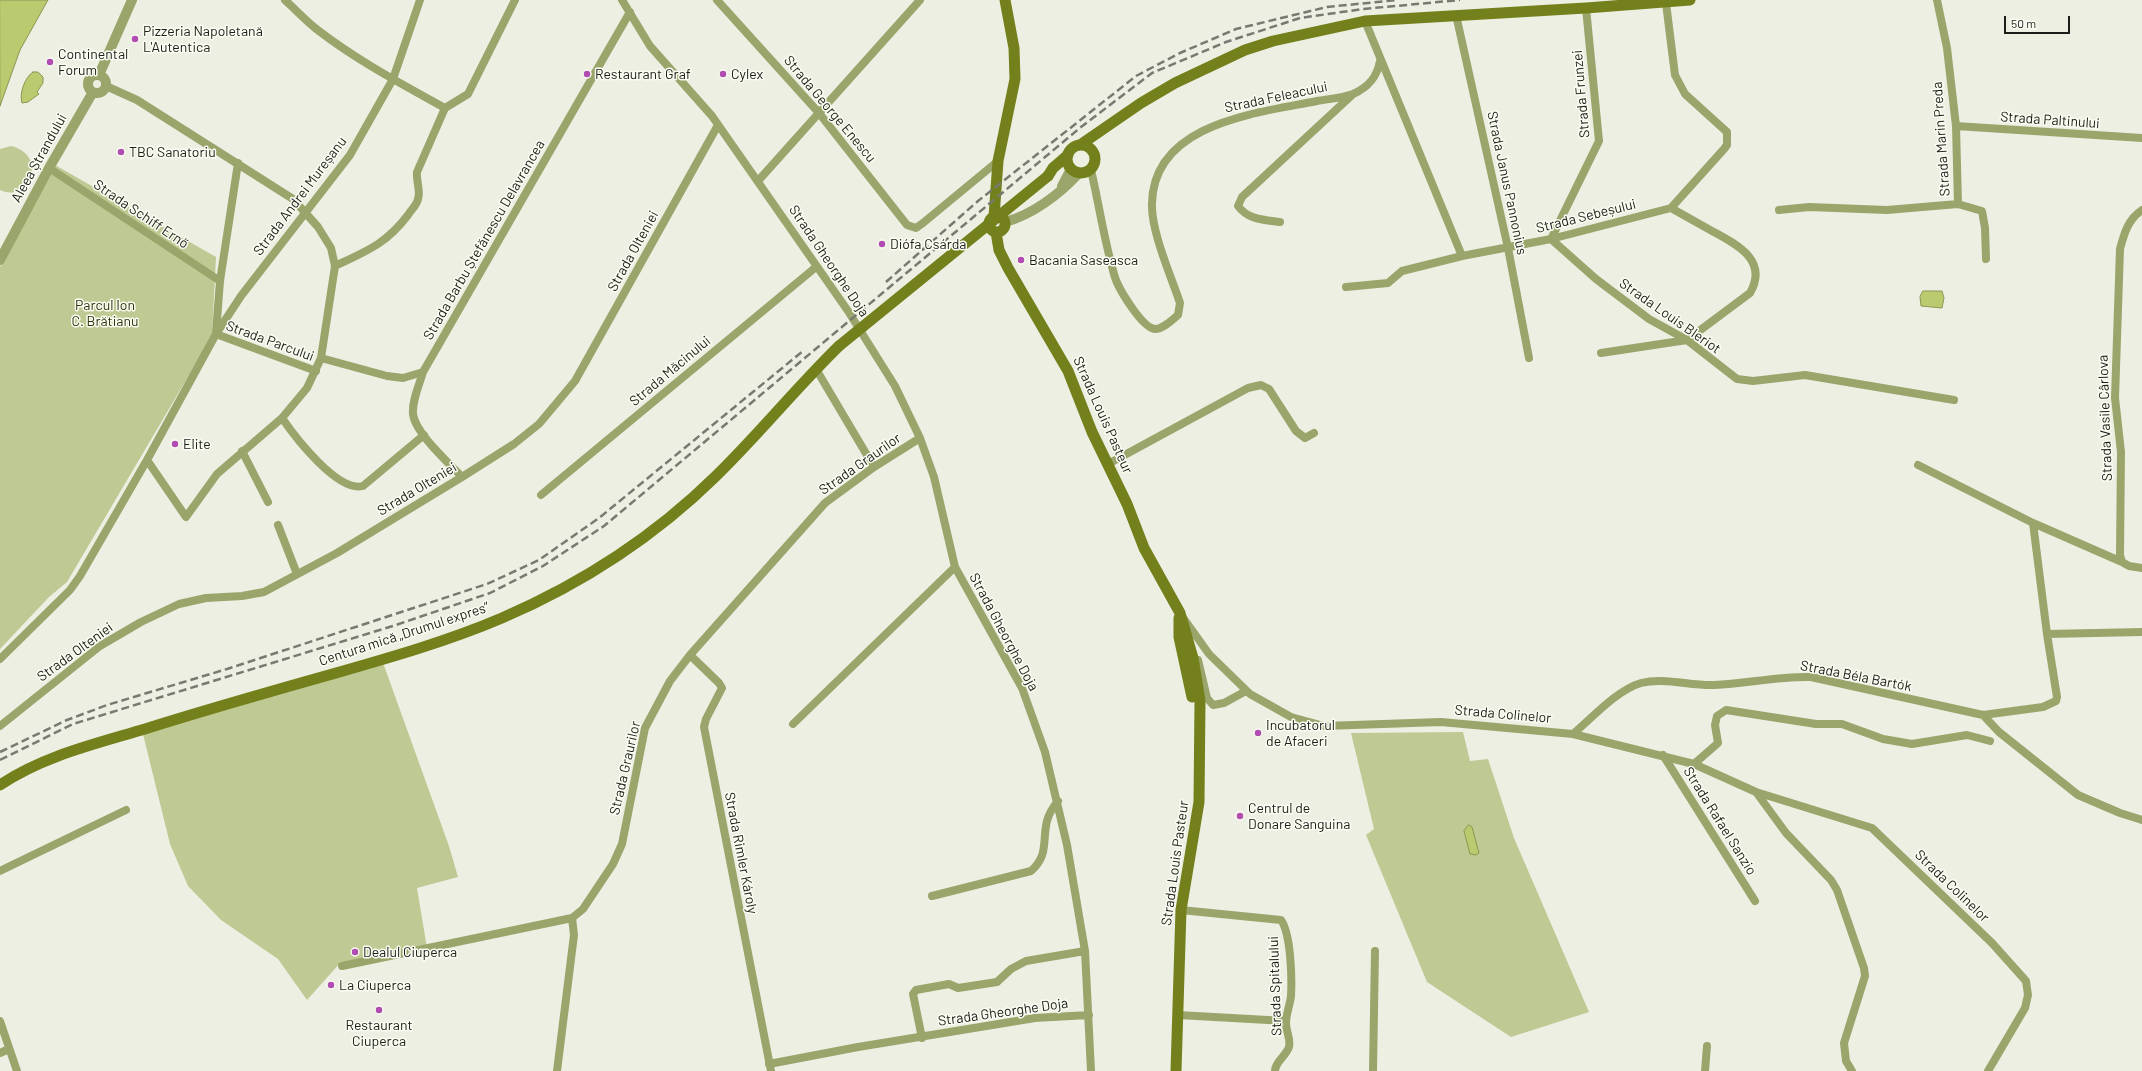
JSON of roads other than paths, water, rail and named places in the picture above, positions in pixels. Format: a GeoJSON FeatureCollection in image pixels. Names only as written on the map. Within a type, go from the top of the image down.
{"type":"FeatureCollection","features":[{"type":"Feature","properties":{"kind":"main road"},"geometry":{"type":"LineString","coordinates":[[994,217],[1002,218],[1004,222],[1003,229],[996,232],[989,226],[990,221],[994,217],[998,161],[1015,79],[1014,48],[1005,0]]}},
{"type":"Feature","properties":{"kind":"main road"},"geometry":{"type":"LineString","coordinates":[[1109,127],[1098,142],[1094,153],[1095,161],[1092,170],[1072,166],[1072,148],[1080,145],[1109,127],[1141,103],[1175,83],[1245,50],[1273,41],[1365,21],[1666,3],[1690,0]]}},
{"type":"Feature","properties":{"kind":"main road"},"geometry":{"type":"LineString","coordinates":[[1080,145],[1088,147],[1094,153]]}},
{"type":"Feature","properties":{"kind":"main road","name":"Centura mică „Drumul expres”"},"geometry":{"type":"LineString","coordinates":[[0,784],[18,773],[52,758],[198,712],[420,648],[461,634],[502,618],[563,588],[643,539],[679,510],[716,477],[839,346],[1048,176],[1053,168],[1072,166]]}},
{"type":"Feature","properties":{"kind":"main road","name":"Strada Louis Pasteur"},"geometry":{"type":"LineString","coordinates":[[996,232],[1000,250],[1008,268],[1068,371],[1092,432],[1127,504],[1144,548],[1180,613],[1195,657],[1200,702],[1198,708],[1199,802],[1181,910],[1176,1071]]}},
{"type":"Feature","properties":{"kind":"main road","name":"Strada Louis Pasteur"},"geometry":{"type":"LineString","coordinates":[[1180,613],[1178,623],[1179,637],[1192,696],[1198,708]]}},
{"type":"Feature","properties":{"kind":"street"},"geometry":{"type":"LineString","coordinates":[[124,17],[125,0]]}},
{"type":"Feature","properties":{"kind":"street"},"geometry":{"type":"LineString","coordinates":[[99,75],[132,0]]}},
{"type":"Feature","properties":{"kind":"street"},"geometry":{"type":"LineString","coordinates":[[124,17],[132,9],[137,0]]}},
{"type":"Feature","properties":{"kind":"street"},"geometry":{"type":"LineString","coordinates":[[285,0],[318,30],[393,79],[445,108]]}},
{"type":"Feature","properties":{"kind":"street","name":"Strada Andrei Mureșanu"},"geometry":{"type":"LineString","coordinates":[[216,334],[241,296],[350,155],[393,79],[420,0]]}},
{"type":"Feature","properties":{"kind":"street"},"geometry":{"type":"LineString","coordinates":[[335,266],[375,247],[396,230],[418,200],[419,191],[416,182],[417,172],[445,108],[468,94],[515,0]]}},
{"type":"Feature","properties":{"kind":"street","name":"Strada Gheorghe Doja"},"geometry":{"type":"LineString","coordinates":[[622,0],[650,46],[718,125],[758,180],[816,267],[848,311],[895,386],[920,438],[934,477],[955,567],[1022,688],[1045,752],[1058,801],[1085,952],[1091,1071]]}},
{"type":"Feature","properties":{"kind":"street","name":"Strada George Enescu"},"geometry":{"type":"LineString","coordinates":[[717,0],[819,113],[907,225],[916,228],[998,161]]}},
{"type":"Feature","properties":{"kind":"street"},"geometry":{"type":"LineString","coordinates":[[758,180],[920,0]]}},
{"type":"Feature","properties":{"kind":"street","name":"Strada Marin Preda"},"geometry":{"type":"LineString","coordinates":[[1937,0],[1947,48],[1956,126],[1958,204],[1982,210],[1985,228],[1986,259]]}},
{"type":"Feature","properties":{"kind":"street"},"geometry":{"type":"LineString","coordinates":[[1601,353],[1687,340],[1750,293],[1754,286],[1756,275],[1754,265],[1739,246],[1671,208],[1727,145],[1727,132],[1685,94],[1675,75],[1666,3]]}},
{"type":"Feature","properties":{"kind":"street","name":"Strada Frunzei"},"geometry":{"type":"LineString","coordinates":[[1551,238],[1600,141],[1586,8]]}},
{"type":"Feature","properties":{"kind":"street","name":"Strada Barbu Ștefănescu Delavrancea"},"geometry":{"type":"LineString","coordinates":[[462,477],[416,426],[413,414],[414,399],[423,372],[630,12]]}},
{"type":"Feature","properties":{"kind":"street","name":"Strada Janus Pannonius"},"geometry":{"type":"LineString","coordinates":[[1456,15],[1508,248],[1529,358]]}},
{"type":"Feature","properties":{"kind":"street"},"geometry":{"type":"LineString","coordinates":[[1365,21],[1380,61],[1462,256]]}},
{"type":"Feature","properties":{"kind":"street","name":"Strada Feleacului"},"geometry":{"type":"LineString","coordinates":[[1280,222],[1253,218],[1243,213],[1238,206],[1242,197],[1352,94],[1376,77],[1380,61]]}},
{"type":"Feature","properties":{"kind":"street"},"geometry":{"type":"LineString","coordinates":[[93,75],[99,75],[105,80],[106,86],[99,92],[93,92],[89,88],[88,82],[93,75]]}},
{"type":"Feature","properties":{"kind":"street"},"geometry":{"type":"LineString","coordinates":[[106,86],[138,100],[293,199],[306,211],[331,248],[335,266],[321,358],[308,388],[282,418],[217,474],[186,517],[147,460]]}},
{"type":"Feature","properties":{"kind":"street","name":"Aleea Ștrandului"},"geometry":{"type":"LineString","coordinates":[[0,260],[48,168],[93,92]]}},
{"type":"Feature","properties":{"kind":"street","name":"Strada Feleacului"},"geometry":{"type":"LineString","coordinates":[[1092,170],[1114,276],[1137,316],[1147,327],[1156,329],[1168,323],[1178,315],[1180,303],[1157,234],[1151,205],[1154,183],[1168,156],[1184,142],[1211,126],[1238,116],[1352,94]]}},
{"type":"Feature","properties":{"kind":"street","name":"Strada Olteniei"},"geometry":{"type":"LineString","coordinates":[[0,726],[100,646],[141,622],[179,604],[206,598],[242,596],[264,592],[462,477],[514,444],[539,424],[575,381],[718,125]]}},
{"type":"Feature","properties":{"kind":"street","name":"Strada Paltinului"},"geometry":{"type":"LineString","coordinates":[[1956,126],[2142,138]]}},
{"type":"Feature","properties":{"kind":"street"},"geometry":{"type":"LineString","coordinates":[[0,659],[70,590],[147,460],[216,334],[220,282],[238,163]]}},
{"type":"Feature","properties":{"kind":"street"},"geometry":{"type":"LineString","coordinates":[[1004,222],[1027,213],[1060,190],[1072,166]]}},
{"type":"Feature","properties":{"kind":"street","name":"Strada Schiff Ernő"},"geometry":{"type":"LineString","coordinates":[[48,168],[220,282]]}},
{"type":"Feature","properties":{"kind":"street"},"geometry":{"type":"LineString","coordinates":[[1779,210],[1809,207],[1887,210],[1958,204]]}},
{"type":"Feature","properties":{"kind":"street","name":"Strada Sebeșului"},"geometry":{"type":"LineString","coordinates":[[1346,287],[1388,283],[1402,271],[1462,256],[1508,248],[1551,238],[1671,208]]}},
{"type":"Feature","properties":{"kind":"street","name":"Strada Vasile Cârlova"},"geometry":{"type":"LineString","coordinates":[[2122,562],[2120,547],[2121,452],[2115,398],[2120,249],[2126,228],[2135,215],[2142,210]]}},
{"type":"Feature","properties":{"kind":"street","name":"Strada Louis Bleriot"},"geometry":{"type":"LineString","coordinates":[[1551,238],[1596,279],[1650,319],[1687,340],[1737,379],[1753,381],[1805,375],[1954,400]]}},
{"type":"Feature","properties":{"kind":"street","name":"Strada Măcinului"},"geometry":{"type":"LineString","coordinates":[[541,495],[816,267]]}},
{"type":"Feature","properties":{"kind":"street","name":"Strada Parcului"},"geometry":{"type":"LineString","coordinates":[[216,334],[316,371]]}},
{"type":"Feature","properties":{"kind":"street","name":"Strada Parcului"},"geometry":{"type":"LineString","coordinates":[[321,358],[387,376],[403,378],[423,372]]}},
{"type":"Feature","properties":{"kind":"street"},"geometry":{"type":"LineString","coordinates":[[816,369],[874,467]]}},
{"type":"Feature","properties":{"kind":"street"},"geometry":{"type":"LineString","coordinates":[[1108,464],[1248,388],[1261,386],[1269,389],[1296,431],[1305,438],[1314,433]]}},
{"type":"Feature","properties":{"kind":"street"},"geometry":{"type":"LineString","coordinates":[[282,418],[306,451],[348,485],[357,488],[363,486],[424,435]]}},
{"type":"Feature","properties":{"kind":"street","name":"Strada Graurilor"},"geometry":{"type":"LineString","coordinates":[[572,918],[583,909],[613,864],[619,851],[645,728],[670,681],[690,655],[825,503],[874,467],[920,438]]}},
{"type":"Feature","properties":{"kind":"street"},"geometry":{"type":"LineString","coordinates":[[242,451],[268,502]]}},
{"type":"Feature","properties":{"kind":"street"},"geometry":{"type":"LineString","coordinates":[[1918,465],[2033,523],[2129,566],[2142,568]]}},
{"type":"Feature","properties":{"kind":"street","name":"Strada Béla Bartók"},"geometry":{"type":"LineString","coordinates":[[1573,734],[1623,691],[1641,683],[1668,682],[1713,685],[1788,676],[1811,677],[1983,715],[2043,707],[2056,701],[2057,697],[2047,634],[2033,523]]}},
{"type":"Feature","properties":{"kind":"street"},"geometry":{"type":"LineString","coordinates":[[278,525],[297,574]]}},
{"type":"Feature","properties":{"kind":"street","name":"Strada Gheorghe Doja"},"geometry":{"type":"LineString","coordinates":[[793,724],[955,567]]}},
{"type":"Feature","properties":{"kind":"street","name":"Strada Colinelor"},"geometry":{"type":"LineString","coordinates":[[1180,613],[1210,654],[1246,691],[1291,717],[1324,726],[1441,722],[1573,734],[1664,755],[1694,764],[1756,792],[1872,828],[1992,943],[2023,977],[2028,990],[2025,1008],[1988,1071]]}},
{"type":"Feature","properties":{"kind":"street"},"geometry":{"type":"LineString","coordinates":[[2047,634],[2142,632]]}},
{"type":"Feature","properties":{"kind":"street"},"geometry":{"type":"LineString","coordinates":[[1210,654],[1195,657],[1207,698],[1213,705],[1224,703],[1246,691]]}},
{"type":"Feature","properties":{"kind":"street","name":"Strada Rimler Károly"},"geometry":{"type":"LineString","coordinates":[[690,655],[719,683],[722,688],[706,719],[705,732],[770,1068]]}},
{"type":"Feature","properties":{"kind":"street"},"geometry":{"type":"LineString","coordinates":[[1694,764],[1718,743],[1715,726],[1717,716],[1726,710],[1816,724],[1842,724],[1883,739],[1912,744],[1966,735],[1990,741]]}},
{"type":"Feature","properties":{"kind":"street"},"geometry":{"type":"LineString","coordinates":[[1983,715],[1999,732],[2078,795],[2120,813],[2142,820]]}},
{"type":"Feature","properties":{"kind":"street","name":"Strada Rafael Sanzio"},"geometry":{"type":"LineString","coordinates":[[1664,755],[1754,901]]}},
{"type":"Feature","properties":{"kind":"street","name":"Strada Colinelor"},"geometry":{"type":"LineString","coordinates":[[1756,792],[1786,833],[1830,880],[1843,907],[1864,968],[1864,976],[1844,1043],[1846,1061],[1852,1071]]}},
{"type":"Feature","properties":{"kind":"street"},"geometry":{"type":"LineString","coordinates":[[932,896],[1031,871],[1040,863],[1044,851],[1047,822],[1050,812],[1058,801]]}},
{"type":"Feature","properties":{"kind":"street"},"geometry":{"type":"LineString","coordinates":[[0,871],[126,810]]}},
{"type":"Feature","properties":{"kind":"street","name":"Strada Spitalului"},"geometry":{"type":"LineString","coordinates":[[1181,910],[1282,920],[1287,932],[1291,996],[1286,1021],[1286,1030],[1290,1041],[1289,1048],[1275,1068],[1275,1071]]}},
{"type":"Feature","properties":{"kind":"street"},"geometry":{"type":"LineString","coordinates":[[342,966],[572,918],[574,935],[558,1071]]}},
{"type":"Feature","properties":{"kind":"street"},"geometry":{"type":"LineString","coordinates":[[1373,1071],[1375,951]]}},
{"type":"Feature","properties":{"kind":"street","name":"Strada Gheorghe Doja"},"geometry":{"type":"LineString","coordinates":[[922,1038],[913,994],[916,990],[949,984],[958,988],[997,982],[1011,968],[1026,961],[1085,952]]}},
{"type":"Feature","properties":{"kind":"street","name":"Strada Gheorghe Doja"},"geometry":{"type":"LineString","coordinates":[[770,1068],[858,1047],[922,1038],[1035,1018],[1089,1015]]}},
{"type":"Feature","properties":{"kind":"street"},"geometry":{"type":"LineString","coordinates":[[1178,1015],[1286,1021]]}},
{"type":"Feature","properties":{"kind":"street"},"geometry":{"type":"LineString","coordinates":[[0,1021],[17,1071]]}},
{"type":"Feature","properties":{"kind":"street"},"geometry":{"type":"LineString","coordinates":[[1705,1071],[1707,1046]]}},
{"type":"Feature","properties":{"kind":"street"},"geometry":{"type":"LineString","coordinates":[[0,1053],[9,1050]]}},
{"type":"Feature","properties":{"kind":"railway"},"geometry":{"type":"LineString","coordinates":[[886,282],[978,201],[1136,76],[1180,53],[1236,29],[1327,7],[1397,0]]}},
{"type":"Feature","properties":{"kind":"railway"},"geometry":{"type":"LineString","coordinates":[[0,760],[73,724],[396,625],[490,593],[543,566],[604,526],[1081,127],[1152,73],[1226,42],[1300,18],[1363,9],[1460,0]]}},
{"type":"Feature","properties":{"kind":"railway"},"geometry":{"type":"LineString","coordinates":[[0,752],[67,720],[107,705],[227,669],[487,584],[539,560],[599,518],[803,351]]}},
{"type":"Feature","properties":{"kind":"place","name":"Pizzeria Napoletană L'Autentica"},"geometry":{"type":"Point","coordinates":[135,39]}},
{"type":"Feature","properties":{"kind":"place","name":"Continental Forum"},"geometry":{"type":"Point","coordinates":[50,62]}},
{"type":"Feature","properties":{"kind":"place","name":"Restaurant Graf"},"geometry":{"type":"Point","coordinates":[587,74]}},
{"type":"Feature","properties":{"kind":"place","name":"Cylex"},"geometry":{"type":"Point","coordinates":[723,74]}},
{"type":"Feature","properties":{"kind":"place","name":"TBC Sanatoriu"},"geometry":{"type":"Point","coordinates":[121,152]}},
{"type":"Feature","properties":{"kind":"place","name":"Diófa Csárda"},"geometry":{"type":"Point","coordinates":[882,244]}},
{"type":"Feature","properties":{"kind":"place","name":"Bacania Saseasca"},"geometry":{"type":"Point","coordinates":[1021,260]}},
{"type":"Feature","properties":{"kind":"place","name":"Elite"},"geometry":{"type":"Point","coordinates":[175,444]}},
{"type":"Feature","properties":{"kind":"place","name":"Incubatorul de Afaceri"},"geometry":{"type":"Point","coordinates":[1258,733]}},
{"type":"Feature","properties":{"kind":"place","name":"Centrul de Donare Sanguina"},"geometry":{"type":"Point","coordinates":[1240,816]}},
{"type":"Feature","properties":{"kind":"place","name":"Dealul Ciuperca"},"geometry":{"type":"Point","coordinates":[355,952]}},
{"type":"Feature","properties":{"kind":"place","name":"La Ciuperca"},"geometry":{"type":"Point","coordinates":[331,985]}},
{"type":"Feature","properties":{"kind":"place","name":"Restaurant Ciuperca"},"geometry":{"type":"Point","coordinates":[379,1010]}},
{"type":"Feature","properties":{"kind":"park label","name":"Parcul Ion C. Brătianu"},"geometry":{"type":"Point","coordinates":[105,314]}}]}
